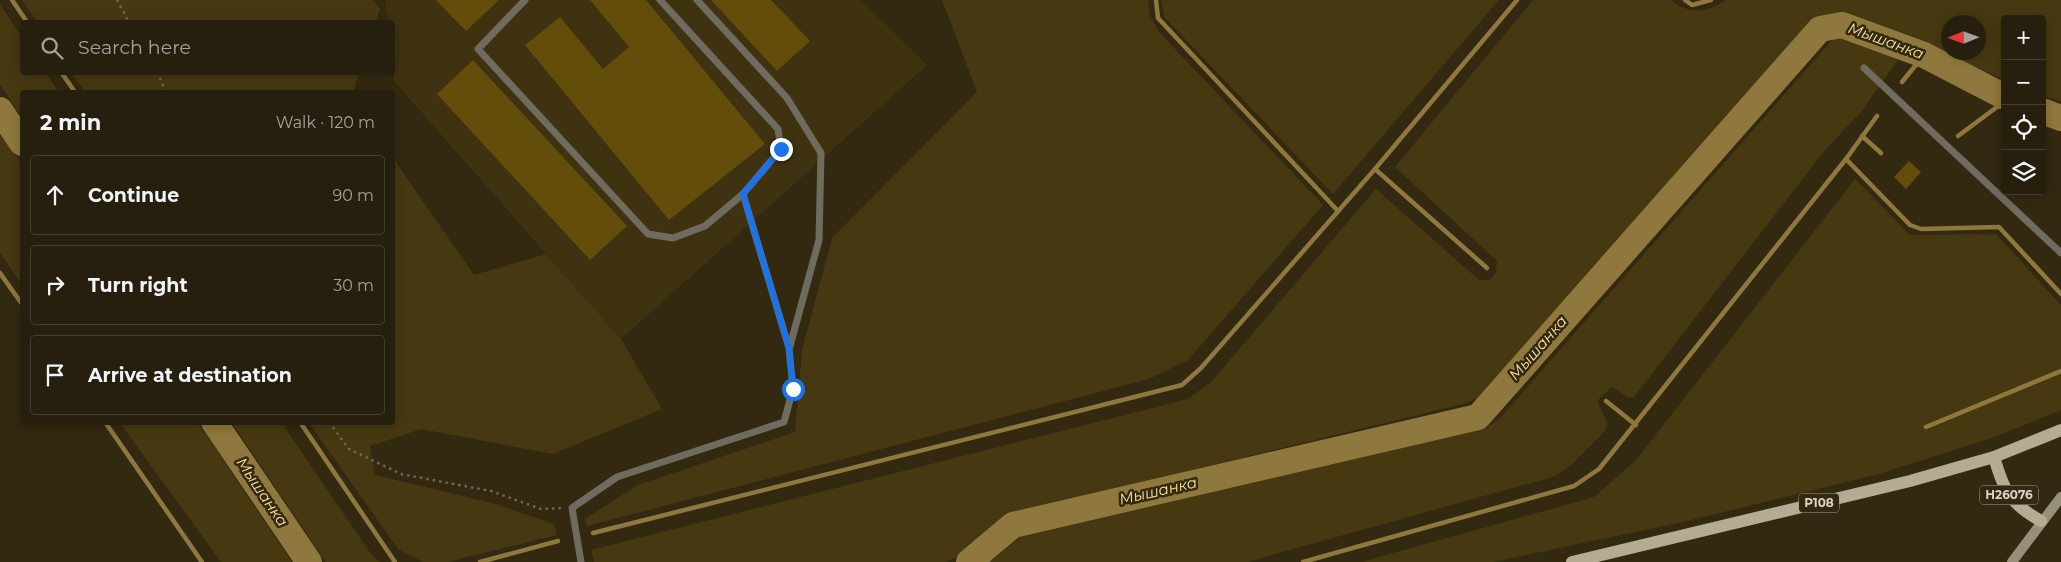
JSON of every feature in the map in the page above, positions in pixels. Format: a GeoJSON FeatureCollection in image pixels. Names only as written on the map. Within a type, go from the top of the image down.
{"type":"FeatureCollection","features":[{"type":"Feature","properties":{"kind":"main road","name":"Р108"},"geometry":{"type":"LineString","coordinates":[[1572,562],[1900,484],[1994,457],[2061,430]]}},
{"type":"Feature","properties":{"kind":"main road","name":"Н26076"},"geometry":{"type":"LineString","coordinates":[[1994,457],[2003,487],[2021,510],[2040,521]]}},
{"type":"Feature","properties":{"kind":"street","name":"Н26076"},"geometry":{"type":"LineString","coordinates":[[2012,562],[2040,521],[2061,497]]}},
{"type":"Feature","properties":{"kind":"lane"},"geometry":{"type":"LineString","coordinates":[[525,0],[478,49],[648,234],[673,238],[705,226],[743,194],[781,149],[778,129],[660,0]]}},
{"type":"Feature","properties":{"kind":"lane"},"geometry":{"type":"LineString","coordinates":[[697,0],[787,98],[821,153],[819,240],[789,348]]}},
{"type":"Feature","properties":{"kind":"lane"},"geometry":{"type":"LineString","coordinates":[[1864,68],[2061,252]]}},
{"type":"Feature","properties":{"kind":"lane"},"geometry":{"type":"LineString","coordinates":[[581,562],[572,508],[617,477],[784,422],[793,389],[789,348],[743,194]]}},
{"type":"Feature","properties":{"kind":"path"},"geometry":{"type":"LineString","coordinates":[[117,0],[128,20]]}},
{"type":"Feature","properties":{"kind":"path"},"geometry":{"type":"LineString","coordinates":[[158,75],[165,90]]}},
{"type":"Feature","properties":{"kind":"path"},"geometry":{"type":"LineString","coordinates":[[331,425],[349,449],[400,474],[491,491],[541,509],[572,508]]}},
{"type":"Feature","properties":{"kind":"shaded area"},"geometry":{"type":"Polygon","coordinates":[[[22,0],[373,0],[380,9],[377,20],[36,20],[22,0]]]}},
{"type":"Feature","properties":{"kind":"shaded area"},"geometry":{"type":"Polygon","coordinates":[[[385,0],[861,0],[927,65],[621,339],[394,81],[395,20],[388,20],[385,0]]]}},
{"type":"Feature","properties":{"kind":"shaded area"},"geometry":{"type":"Polygon","coordinates":[[[942,0],[1148,0],[1150,16],[1160,33],[1323,205],[1188,360],[1149,379],[587,526],[585,519],[638,485],[795,432],[802,350],[832,238],[977,92],[942,0]]]}},
{"type":"Feature","properties":{"kind":"shaded area"},"geometry":{"type":"Polygon","coordinates":[[[1161,0],[1499,0],[1333,194],[1164,17],[1161,0]]]}},
{"type":"Feature","properties":{"kind":"shaded area"},"geometry":{"type":"Polygon","coordinates":[[[1533,0],[1671,0],[1691,10],[1705,10],[1726,0],[2061,0],[2061,102],[2046,96],[2046,15],[2001,15],[2001,78],[1960,60],[1986,60],[1986,15],[1941,15],[1941,51],[1913,39],[1845,16],[1827,18],[1805,28],[1486,394],[1467,403],[1012,514],[964,553],[946,562],[594,562],[591,550],[1188,399],[1211,382],[1376,189],[1479,280],[1490,280],[1496,272],[1497,261],[1395,167],[1533,0]]]}},
{"type":"Feature","properties":{"kind":"shaded area"},"geometry":{"type":"Polygon","coordinates":[[[0,4],[20,35],[20,75],[47,75],[58,90],[20,90],[20,114],[0,85],[0,4]]]}},
{"type":"Feature","properties":{"kind":"shaded area"},"geometry":{"type":"Polygon","coordinates":[[[1841,36],[1856,39],[1900,57],[1861,112],[1825,150],[1634,397],[1627,397],[1612,387],[1597,401],[1608,424],[1605,431],[1572,464],[1556,476],[1247,562],[990,562],[1025,533],[1312,469],[1488,427],[1500,418],[1833,39],[1841,36]]]}},
{"type":"Feature","properties":{"kind":"shaded area"},"geometry":{"type":"Polygon","coordinates":[[[72,75],[358,75],[354,90],[84,90],[72,75]]]}},
{"type":"Feature","properties":{"kind":"shaded area"},"geometry":{"type":"Polygon","coordinates":[[[0,133],[20,162],[20,282],[0,253],[0,133]]]}},
{"type":"Feature","properties":{"kind":"shaded area"},"geometry":{"type":"Polygon","coordinates":[[[395,161],[474,275],[546,254],[621,339],[662,409],[553,454],[421,429],[370,446],[375,475],[492,503],[554,524],[557,535],[447,562],[423,562],[398,549],[310,425],[395,425],[395,161]]]}},
{"type":"Feature","properties":{"kind":"shaded area"},"geometry":{"type":"Polygon","coordinates":[[[1855,179],[1910,235],[1996,234],[2061,305],[2061,410],[1995,437],[1879,474],[1683,522],[1493,562],[1361,562],[1594,497],[1636,460],[1855,179]]]}},
{"type":"Feature","properties":{"kind":"shaded area"},"geometry":{"type":"Polygon","coordinates":[[[121,425],[199,425],[292,562],[221,562],[121,425]]]}},
{"type":"Feature","properties":{"kind":"shaded area"},"geometry":{"type":"Polygon","coordinates":[[[233,425],[283,425],[371,554],[380,562],[326,562],[233,425]]]}},
{"type":"Feature","properties":{"kind":"building"},"geometry":{"type":"Polygon","coordinates":[[[436,0],[499,0],[466,31],[436,0]]]}},
{"type":"Feature","properties":{"kind":"building"},"geometry":{"type":"Polygon","coordinates":[[[590,0],[646,0],[765,144],[669,220],[525,45],[560,17],[603,69],[629,47],[590,0]]]}},
{"type":"Feature","properties":{"kind":"building"},"geometry":{"type":"Polygon","coordinates":[[[711,0],[771,0],[810,41],[777,71],[711,0]]]}},
{"type":"Feature","properties":{"kind":"building"},"geometry":{"type":"Polygon","coordinates":[[[473,60],[627,226],[590,260],[437,94],[473,60]]]}},
{"type":"Feature","properties":{"kind":"building"},"geometry":{"type":"Polygon","coordinates":[[[1909,161],[1921,172],[1906,189],[1894,177],[1909,161]]]}},
{"type":"Feature","properties":{"kind":"waterway"},"geometry":{"type":"LineString","coordinates":[[12,0],[26,20]]}},
{"type":"Feature","properties":{"kind":"waterway"},"geometry":{"type":"LineString","coordinates":[[1156,0],[1158,18],[1338,211]]}},
{"type":"Feature","properties":{"kind":"waterway"},"geometry":{"type":"LineString","coordinates":[[593,533],[1182,385],[1201,368],[1375,169],[1517,0]]}},
{"type":"Feature","properties":{"kind":"waterway"},"geometry":{"type":"LineString","coordinates":[[1685,0],[1692,5],[1711,0]]}},
{"type":"Feature","properties":{"kind":"waterway","name":"Мышанка"},"geometry":{"type":"LineString","coordinates":[[969,562],[1013,525],[1478,417],[1820,29],[1842,25],[1924,55],[2001,95]]}},
{"type":"Feature","properties":{"kind":"waterway"},"geometry":{"type":"LineString","coordinates":[[1902,82],[1924,55]]}},
{"type":"Feature","properties":{"kind":"waterway"},"geometry":{"type":"LineString","coordinates":[[63,75],[74,90]]}},
{"type":"Feature","properties":{"kind":"waterway"},"geometry":{"type":"LineString","coordinates":[[1958,136],[2001,104]]}},
{"type":"Feature","properties":{"kind":"waterway","name":"Мышанка"},"geometry":{"type":"LineString","coordinates":[[0,110],[20,140]]}},
{"type":"Feature","properties":{"kind":"waterway","name":"Мышанка"},"geometry":{"type":"LineString","coordinates":[[2046,112],[2061,118]]}},
{"type":"Feature","properties":{"kind":"waterway"},"geometry":{"type":"LineString","coordinates":[[1303,562],[1574,486],[1599,469],[1846,159],[1877,116]]}},
{"type":"Feature","properties":{"kind":"waterway"},"geometry":{"type":"LineString","coordinates":[[1862,136],[1881,153]]}},
{"type":"Feature","properties":{"kind":"waterway"},"geometry":{"type":"LineString","coordinates":[[1846,159],[1910,225],[1921,229],[1999,227],[2061,294]]}},
{"type":"Feature","properties":{"kind":"waterway"},"geometry":{"type":"LineString","coordinates":[[1375,169],[1487,268]]}},
{"type":"Feature","properties":{"kind":"waterway"},"geometry":{"type":"LineString","coordinates":[[0,273],[20,301]]}},
{"type":"Feature","properties":{"kind":"waterway"},"geometry":{"type":"LineString","coordinates":[[1926,427],[2061,371]]}},
{"type":"Feature","properties":{"kind":"waterway"},"geometry":{"type":"LineString","coordinates":[[1606,401],[1636,425]]}},
{"type":"Feature","properties":{"kind":"waterway"},"geometry":{"type":"LineString","coordinates":[[107,425],[202,562]]}},
{"type":"Feature","properties":{"kind":"waterway","name":"Мышанка"},"geometry":{"type":"LineString","coordinates":[[216,425],[309,562]]}},
{"type":"Feature","properties":{"kind":"waterway"},"geometry":{"type":"LineString","coordinates":[[302,425],[395,562]]}},
{"type":"Feature","properties":{"kind":"waterway"},"geometry":{"type":"LineString","coordinates":[[480,562],[558,541]]}},
{"type":"Feature","properties":{"kind":"route"},"geometry":{"type":"LineString","coordinates":[[781,149],[743,194],[789,348],[793,389]]}}]}
